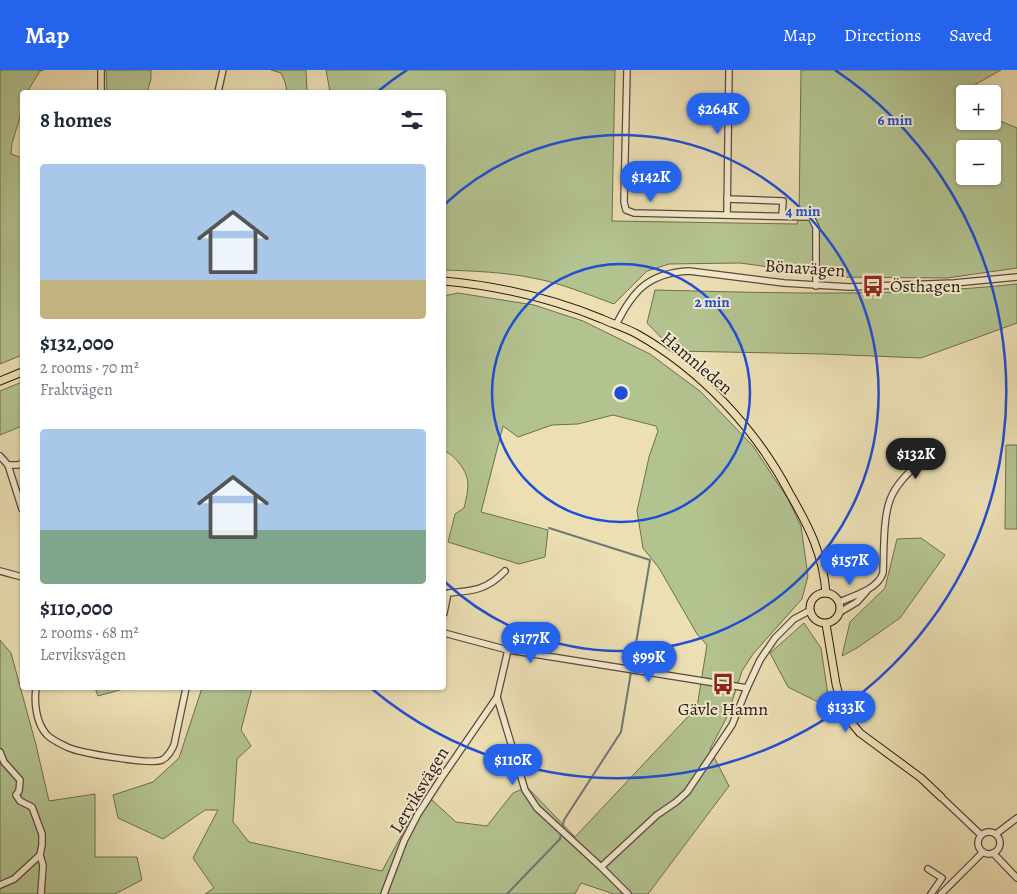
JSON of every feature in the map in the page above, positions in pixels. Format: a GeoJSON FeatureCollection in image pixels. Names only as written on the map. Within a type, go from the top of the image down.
{"type":"FeatureCollection","features":[{"type":"Feature","properties":{"kind":"main road","name":"Hamnleden"},"geometry":{"type":"LineString","coordinates":[[446,281],[509,290],[570,306],[636,334],[705,384],[738,418],[760,445],[779,473],[804,518],[819,552],[826,593]]}},
{"type":"Feature","properties":{"kind":"main road"},"geometry":{"type":"LineString","coordinates":[[0,381],[20,373]]}},
{"type":"Feature","properties":{"kind":"main road"},"geometry":{"type":"LineString","coordinates":[[821,593],[834,596],[839,602],[840,612],[834,620],[826,624],[814,619],[810,611],[809,606],[813,598],[821,593]]}},
{"type":"Feature","properties":{"kind":"main road"},"geometry":{"type":"LineString","coordinates":[[826,624],[840,702],[849,720],[860,733],[921,778],[941,797]]}},
{"type":"Feature","properties":{"kind":"street"},"geometry":{"type":"LineString","coordinates":[[101,70],[101,90]]}},
{"type":"Feature","properties":{"kind":"street"},"geometry":{"type":"LineString","coordinates":[[218,90],[223,70]]}},
{"type":"Feature","properties":{"kind":"street"},"geometry":{"type":"LineString","coordinates":[[627,70],[624,202],[626,210],[634,213],[811,217],[816,227],[816,286]]}},
{"type":"Feature","properties":{"kind":"street"},"geometry":{"type":"LineString","coordinates":[[727,215],[729,70]]}},
{"type":"Feature","properties":{"kind":"street"},"geometry":{"type":"LineString","coordinates":[[727,199],[783,201],[782,216]]}},
{"type":"Feature","properties":{"kind":"street","name":"Bönavägen"},"geometry":{"type":"LineString","coordinates":[[616,325],[641,287],[659,276],[689,270],[755,280],[816,286],[954,284],[1017,278]]}},
{"type":"Feature","properties":{"kind":"street"},"geometry":{"type":"LineString","coordinates":[[0,456],[8,465],[20,503]]}},
{"type":"Feature","properties":{"kind":"street"},"geometry":{"type":"LineString","coordinates":[[840,612],[857,602],[881,579],[889,500],[894,491],[911,469],[921,461],[934,461]]}},
{"type":"Feature","properties":{"kind":"street"},"geometry":{"type":"LineString","coordinates":[[8,465],[20,464]]}},
{"type":"Feature","properties":{"kind":"street"},"geometry":{"type":"LineString","coordinates":[[0,571],[20,577]]}},
{"type":"Feature","properties":{"kind":"street"},"geometry":{"type":"LineString","coordinates":[[446,603],[448,593],[465,592],[486,586],[505,571]]}},
{"type":"Feature","properties":{"kind":"street"},"geometry":{"type":"LineString","coordinates":[[839,602],[869,589]]}},
{"type":"Feature","properties":{"kind":"street"},"geometry":{"type":"LineString","coordinates":[[601,867],[657,815],[687,792],[732,725],[760,660],[775,638],[794,619],[810,611]]}},
{"type":"Feature","properties":{"kind":"street"},"geometry":{"type":"LineString","coordinates":[[446,634],[508,650],[747,688]]}},
{"type":"Feature","properties":{"kind":"street","name":"Lerviksvägen"},"geometry":{"type":"LineString","coordinates":[[384,894],[404,841],[418,814],[497,697],[508,650]]}},
{"type":"Feature","properties":{"kind":"street"},"geometry":{"type":"LineString","coordinates":[[36,690],[35,707],[40,724],[48,736],[57,742],[68,748],[150,762],[163,759],[170,753],[174,745],[186,690]]}},
{"type":"Feature","properties":{"kind":"street","name":"Lerviksvägen"},"geometry":{"type":"LineString","coordinates":[[497,697],[525,790],[537,808],[628,894]]}},
{"type":"Feature","properties":{"kind":"street"},"geometry":{"type":"LineString","coordinates":[[0,752],[4,762],[20,780],[19,791],[16,795],[20,801],[32,807],[38,819],[42,834],[40,855],[43,865],[41,894]]}},
{"type":"Feature","properties":{"kind":"street"},"geometry":{"type":"LineString","coordinates":[[941,797],[981,835]]}},
{"type":"Feature","properties":{"kind":"street"},"geometry":{"type":"LineString","coordinates":[[996,834],[1017,818]]}},
{"type":"Feature","properties":{"kind":"street"},"geometry":{"type":"LineString","coordinates":[[993,853],[998,849],[1000,843],[996,834],[990,831],[981,835],[978,846],[983,852],[993,853],[1017,878]]}},
{"type":"Feature","properties":{"kind":"street"},"geometry":{"type":"LineString","coordinates":[[941,894],[983,852]]}},
{"type":"Feature","properties":{"kind":"street"},"geometry":{"type":"LineString","coordinates":[[0,884],[14,879],[40,855]]}},
{"type":"Feature","properties":{"kind":"street"},"geometry":{"type":"LineString","coordinates":[[928,869],[942,878],[931,894]]}},
{"type":"Feature","properties":{"kind":"green space"},"geometry":{"type":"Polygon","coordinates":[[[0,70],[44,70],[40,71],[28,90],[20,90],[20,117],[12,143],[11,154],[20,157],[20,356],[0,364],[0,70]]]}},
{"type":"Feature","properties":{"kind":"green space"},"geometry":{"type":"Polygon","coordinates":[[[106,70],[151,70],[151,79],[148,90],[107,90],[106,70]]]}},
{"type":"Feature","properties":{"kind":"green space"},"geometry":{"type":"Polygon","coordinates":[[[271,70],[306,70],[307,90],[287,90],[281,73],[271,70]]]}},
{"type":"Feature","properties":{"kind":"green space"},"geometry":{"type":"Polygon","coordinates":[[[326,70],[615,70],[612,221],[797,224],[799,216],[801,70],[1001,70],[976,85],[956,85],[956,130],[1001,130],[1001,121],[1017,128],[1017,268],[947,278],[829,277],[740,263],[669,264],[647,271],[614,304],[543,280],[500,273],[446,270],[446,90],[330,90],[326,70]]]}},
{"type":"Feature","properties":{"kind":"green space"},"geometry":{"type":"Polygon","coordinates":[[[1017,284],[1017,323],[921,358],[674,351],[647,323],[655,290],[836,293],[927,291],[1017,284]]]}},
{"type":"Feature","properties":{"kind":"green space"},"geometry":{"type":"Polygon","coordinates":[[[458,293],[534,305],[583,321],[650,354],[701,392],[753,446],[788,499],[801,526],[808,576],[802,599],[753,654],[742,671],[727,717],[710,749],[729,786],[648,894],[614,894],[581,883],[575,894],[205,894],[214,888],[193,858],[218,810],[205,810],[163,839],[118,818],[113,795],[153,782],[179,758],[201,690],[251,690],[241,730],[251,746],[237,759],[233,822],[249,842],[382,871],[416,809],[432,800],[456,822],[487,826],[513,793],[527,787],[575,837],[697,707],[707,645],[697,634],[659,568],[643,548],[637,511],[649,457],[658,431],[656,426],[613,415],[578,424],[552,425],[518,437],[503,426],[481,512],[548,530],[545,557],[519,564],[448,542],[455,514],[464,508],[468,485],[463,469],[454,457],[446,452],[446,296],[458,293]]]}},
{"type":"Feature","properties":{"kind":"green space"},"geometry":{"type":"Polygon","coordinates":[[[20,383],[20,427],[0,435],[0,391],[20,383]]]}},
{"type":"Feature","properties":{"kind":"green space"},"geometry":{"type":"Polygon","coordinates":[[[1006,445],[1017,445],[1017,529],[1005,529],[1006,445]]]}},
{"type":"Feature","properties":{"kind":"green space"},"geometry":{"type":"Polygon","coordinates":[[[921,538],[945,555],[900,618],[857,648],[842,656],[850,622],[885,588],[897,539],[921,538]]]}},
{"type":"Feature","properties":{"kind":"green space"},"geometry":{"type":"Polygon","coordinates":[[[804,623],[821,648],[830,708],[788,687],[770,653],[804,623]]]}},
{"type":"Feature","properties":{"kind":"green space"},"geometry":{"type":"Polygon","coordinates":[[[0,640],[11,653],[49,801],[95,794],[95,857],[137,857],[142,880],[115,894],[0,894],[0,640]]]}},
{"type":"Feature","properties":{"kind":"green space"},"geometry":{"type":"Polygon","coordinates":[[[96,690],[120,690],[98,696],[96,690]]]}},
{"type":"Feature","properties":{"kind":"waterway"},"geometry":{"type":"LineString","coordinates":[[549,528],[650,560],[632,667]]}},
{"type":"Feature","properties":{"kind":"waterway"},"geometry":{"type":"LineString","coordinates":[[562,829],[564,820],[621,732],[631,672]]}},
{"type":"Feature","properties":{"kind":"waterway"},"geometry":{"type":"LineString","coordinates":[[507,894],[560,839],[561,834]]}},
{"type":"Feature","properties":{"kind":"place","name":"Östhagen"},"geometry":{"type":"Point","coordinates":[873,286]}},
{"type":"Feature","properties":{"kind":"place","name":"Gävle Hamn"},"geometry":{"type":"Point","coordinates":[723,684]}}]}
